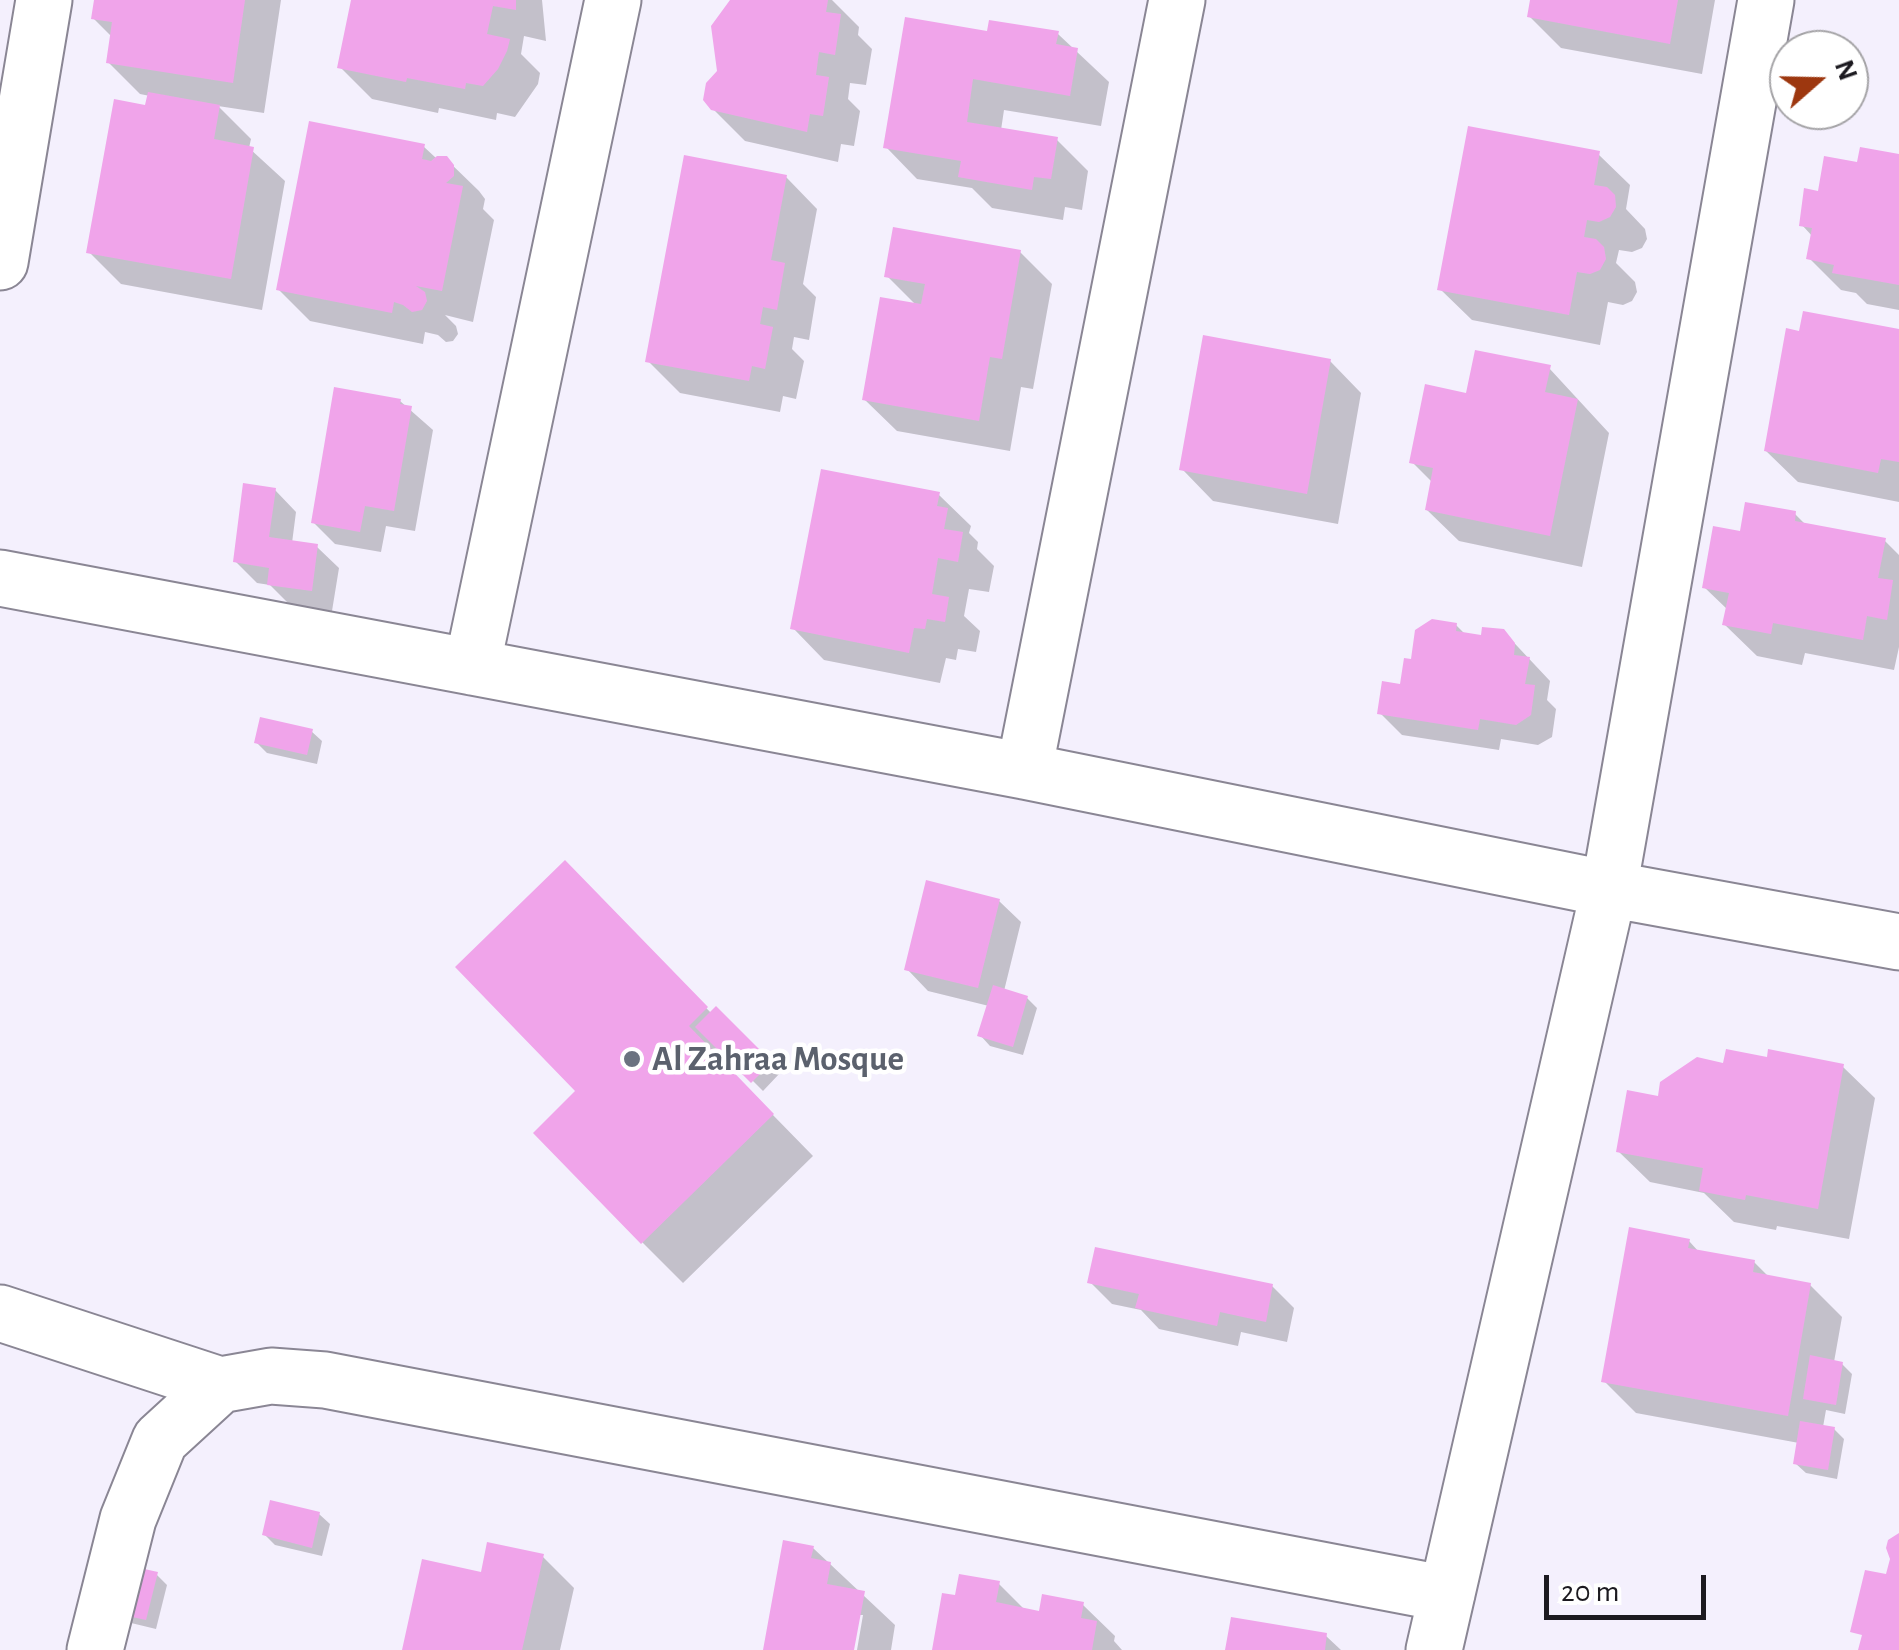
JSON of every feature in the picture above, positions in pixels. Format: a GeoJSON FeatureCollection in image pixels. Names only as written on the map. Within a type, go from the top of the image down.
{"type":"FeatureCollection","features":[{"type":"Feature","properties":{"kind":"street"},"geometry":{"type":"LineString","coordinates":[[0,262],[44,0]]}},
{"type":"Feature","properties":{"kind":"street"},"geometry":{"type":"LineString","coordinates":[[472,667],[613,0]]}},
{"type":"Feature","properties":{"kind":"street"},"geometry":{"type":"LineString","coordinates":[[1024,772],[1177,0]]}},
{"type":"Feature","properties":{"kind":"street"},"geometry":{"type":"LineString","coordinates":[[1434,1650],[1609,890],[1766,0]]}},
{"type":"Feature","properties":{"kind":"street"},"geometry":{"type":"LineString","coordinates":[[0,578],[1024,772],[1609,890],[1899,942]]}},
{"type":"Feature","properties":{"kind":"street"},"geometry":{"type":"LineString","coordinates":[[0,1313],[220,1385],[271,1376],[326,1380],[1447,1594]]}},
{"type":"Feature","properties":{"kind":"street"},"geometry":{"type":"LineString","coordinates":[[96,1650],[128,1520],[160,1440],[220,1385]]}},
{"type":"Feature","properties":{"kind":"building"},"geometry":{"type":"Polygon","coordinates":[[[94,0],[245,0],[233,83],[106,63],[112,22],[91,19],[94,0]]]}},
{"type":"Feature","properties":{"kind":"building"},"geometry":{"type":"Polygon","coordinates":[[[351,0],[516,0],[516,10],[493,6],[487,34],[510,39],[507,51],[483,86],[466,83],[465,89],[337,68],[351,0]]]}},
{"type":"Feature","properties":{"kind":"building"},"geometry":{"type":"Polygon","coordinates":[[[730,0],[828,0],[826,12],[841,14],[835,55],[819,52],[816,75],[829,77],[823,116],[810,114],[807,132],[711,110],[703,100],[706,83],[717,71],[711,26],[730,0]]]}},
{"type":"Feature","properties":{"kind":"building"},"geometry":{"type":"Polygon","coordinates":[[[1530,0],[1678,0],[1670,44],[1527,17],[1530,0]]]}},
{"type":"Feature","properties":{"kind":"building"},"geometry":{"type":"Polygon","coordinates":[[[905,17],[987,31],[989,20],[1059,31],[1056,44],[1078,48],[1070,96],[973,79],[967,122],[1058,137],[1051,179],[1034,177],[1032,190],[958,177],[961,161],[883,148],[905,17]]]}},
{"type":"Feature","properties":{"kind":"building"},"geometry":{"type":"Polygon","coordinates":[[[148,92],[220,105],[214,139],[254,147],[231,279],[86,253],[114,99],[145,105],[148,92]]]}},
{"type":"Feature","properties":{"kind":"building"},"geometry":{"type":"Polygon","coordinates":[[[309,121],[425,144],[422,159],[431,161],[447,156],[454,165],[454,176],[446,183],[463,186],[442,291],[416,286],[425,292],[427,301],[422,310],[412,312],[394,302],[392,313],[276,290],[309,121]]]}},
{"type":"Feature","properties":{"kind":"building"},"geometry":{"type":"Polygon","coordinates":[[[1468,126],[1600,151],[1594,185],[1607,187],[1615,195],[1616,207],[1610,217],[1599,222],[1587,220],[1584,237],[1596,239],[1604,247],[1606,259],[1600,270],[1590,274],[1577,272],[1569,315],[1437,290],[1468,126]]]}},
{"type":"Feature","properties":{"kind":"building"},"geometry":{"type":"Polygon","coordinates":[[[1860,147],[1899,154],[1899,285],[1832,273],[1834,265],[1806,259],[1812,228],[1799,226],[1804,188],[1818,191],[1824,156],[1857,162],[1860,147]]]}},
{"type":"Feature","properties":{"kind":"building"},"geometry":{"type":"Polygon","coordinates":[[[684,155],[787,175],[771,260],[785,263],[777,310],[763,307],[760,324],[773,327],[765,369],[752,366],[749,381],[645,362],[684,155]]]}},
{"type":"Feature","properties":{"kind":"building"},"geometry":{"type":"Polygon","coordinates":[[[893,227],[1021,250],[1002,359],[990,357],[979,421],[862,400],[880,297],[921,304],[925,284],[884,277],[893,227]]]}},
{"type":"Feature","properties":{"kind":"building"},"geometry":{"type":"Polygon","coordinates":[[[1803,311],[1899,329],[1899,462],[1881,459],[1878,473],[1764,451],[1786,328],[1799,331],[1803,311]]]}},
{"type":"Feature","properties":{"kind":"building"},"geometry":{"type":"Polygon","coordinates":[[[1203,335],[1331,359],[1307,494],[1179,470],[1203,335]]]}},
{"type":"Feature","properties":{"kind":"building"},"geometry":{"type":"Polygon","coordinates":[[[1475,350],[1551,365],[1545,392],[1578,399],[1550,536],[1425,510],[1433,468],[1409,463],[1425,384],[1466,393],[1475,350]]]}},
{"type":"Feature","properties":{"kind":"building"},"geometry":{"type":"Polygon","coordinates":[[[334,387],[401,399],[400,404],[412,406],[394,511],[365,506],[360,532],[311,523],[334,387]]]}},
{"type":"Feature","properties":{"kind":"building"},"geometry":{"type":"Polygon","coordinates":[[[821,469],[940,492],[937,506],[948,508],[944,529],[963,532],[958,562],[938,558],[932,594],[949,597],[945,622],[927,619],[925,629],[914,628],[909,653],[790,629],[821,469]]]}},
{"type":"Feature","properties":{"kind":"building"},"geometry":{"type":"Polygon","coordinates":[[[243,483],[276,488],[269,537],[318,544],[312,591],[267,585],[269,568],[233,562],[243,483]]]}},
{"type":"Feature","properties":{"kind":"building"},"geometry":{"type":"Polygon","coordinates":[[[1745,502],[1796,511],[1795,521],[1886,538],[1878,578],[1893,580],[1887,620],[1867,616],[1863,640],[1773,623],[1771,634],[1722,625],[1729,593],[1702,588],[1713,526],[1740,531],[1745,502]]]}},
{"type":"Feature","properties":{"kind":"building"},"geometry":{"type":"Polygon","coordinates":[[[1432,619],[1457,623],[1456,631],[1481,635],[1482,627],[1504,629],[1515,643],[1514,655],[1530,657],[1525,684],[1535,685],[1531,715],[1516,725],[1480,719],[1478,730],[1377,714],[1382,681],[1400,684],[1404,658],[1411,659],[1415,630],[1432,619]]]}},
{"type":"Feature","properties":{"kind":"building"},"geometry":{"type":"Polygon","coordinates":[[[260,717],[313,729],[307,755],[254,743],[260,717]]]}},
{"type":"Feature","properties":{"kind":"building","name":"Al Zahraa Mosque"},"geometry":{"type":"Polygon","coordinates":[[[565,860],[708,1007],[689,1026],[774,1114],[641,1244],[533,1133],[575,1091],[455,967],[565,860]]]}},
{"type":"Feature","properties":{"kind":"building"},"geometry":{"type":"Polygon","coordinates":[[[926,880],[1000,899],[978,988],[904,970],[926,880]]]}},
{"type":"Feature","properties":{"kind":"building"},"geometry":{"type":"Polygon","coordinates":[[[993,985],[1028,996],[1013,1047],[977,1036],[993,985]]]}},
{"type":"Feature","properties":{"kind":"building"},"geometry":{"type":"Polygon","coordinates":[[[716,1006],[772,1062],[751,1083],[695,1027],[716,1006]]]}},
{"type":"Feature","properties":{"kind":"building"},"geometry":{"type":"Polygon","coordinates":[[[1726,1049],[1767,1057],[1768,1049],[1844,1064],[1818,1209],[1746,1195],[1745,1200],[1699,1191],[1703,1168],[1616,1152],[1627,1090],[1658,1096],[1660,1082],[1697,1057],[1723,1063],[1726,1049]]]}},
{"type":"Feature","properties":{"kind":"building"},"geometry":{"type":"Polygon","coordinates":[[[1629,1227],[1690,1239],[1688,1248],[1755,1260],[1753,1272],[1811,1283],[1788,1416],[1601,1382],[1629,1227]]]}},
{"type":"Feature","properties":{"kind":"building"},"geometry":{"type":"Polygon","coordinates":[[[1095,1247],[1273,1284],[1266,1322],[1220,1312],[1217,1326],[1135,1308],[1139,1294],[1087,1283],[1095,1247]]]}},
{"type":"Feature","properties":{"kind":"building"},"geometry":{"type":"Polygon","coordinates":[[[1810,1355],[1843,1362],[1836,1405],[1803,1399],[1810,1355]]]}},
{"type":"Feature","properties":{"kind":"building"},"geometry":{"type":"Polygon","coordinates":[[[1800,1421],[1835,1427],[1828,1470],[1793,1464],[1800,1421]]]}},
{"type":"Feature","properties":{"kind":"building"},"geometry":{"type":"Polygon","coordinates":[[[270,1500],[320,1512],[312,1548],[262,1535],[270,1500]]]}},
{"type":"Feature","properties":{"kind":"building"},"geometry":{"type":"Polygon","coordinates":[[[1899,1533],[1899,1650],[1858,1650],[1862,1635],[1850,1632],[1865,1570],[1886,1574],[1890,1559],[1888,1540],[1899,1533]]]}},
{"type":"Feature","properties":{"kind":"building"},"geometry":{"type":"Polygon","coordinates":[[[783,1540],[814,1546],[811,1558],[831,1562],[827,1584],[865,1591],[854,1650],[763,1650],[783,1540]]]}},
{"type":"Feature","properties":{"kind":"building"},"geometry":{"type":"Polygon","coordinates":[[[487,1542],[544,1554],[522,1650],[402,1650],[422,1559],[481,1572],[487,1542]]]}},
{"type":"Feature","properties":{"kind":"building"},"geometry":{"type":"Polygon","coordinates":[[[126,1565],[158,1572],[146,1620],[114,1613],[126,1565]]]}},
{"type":"Feature","properties":{"kind":"building"},"geometry":{"type":"Polygon","coordinates":[[[959,1574],[1000,1581],[996,1602],[1039,1611],[1042,1594],[1084,1602],[1081,1618],[1097,1621],[1092,1650],[932,1650],[942,1593],[955,1595],[959,1574]]]}},
{"type":"Feature","properties":{"kind":"building"},"geometry":{"type":"Polygon","coordinates":[[[1231,1617],[1327,1633],[1325,1650],[1225,1650],[1231,1617]]]}},
{"type":"Feature","properties":{"kind":"place","name":"Al Zahraa Mosque"},"geometry":{"type":"Point","coordinates":[632,1059]}}]}
